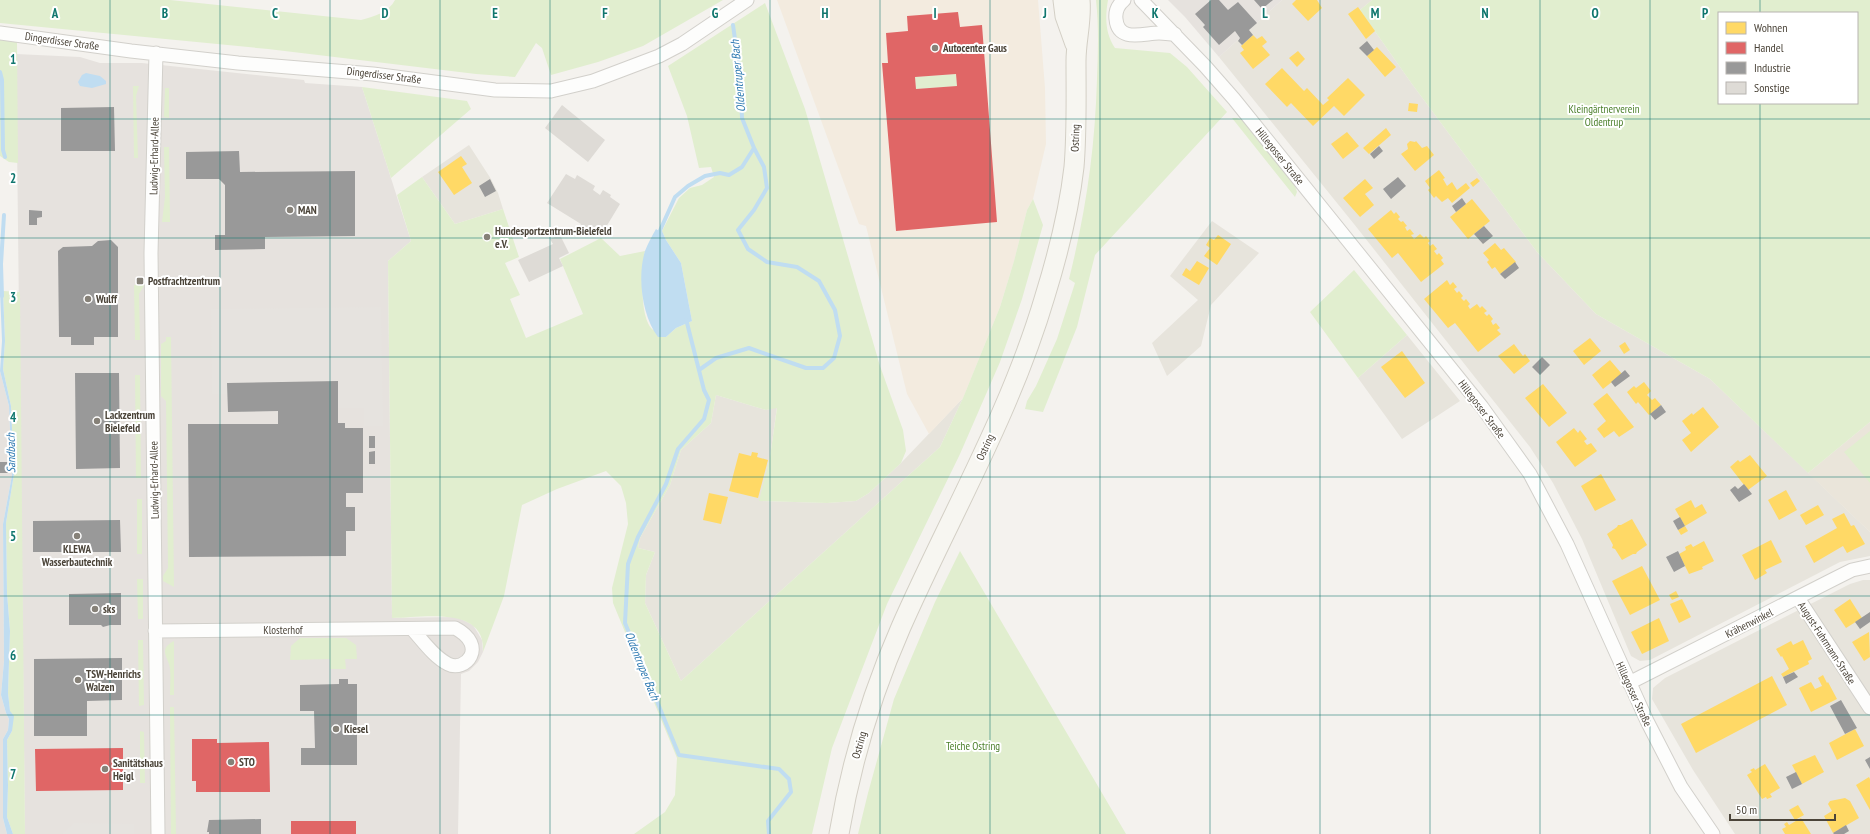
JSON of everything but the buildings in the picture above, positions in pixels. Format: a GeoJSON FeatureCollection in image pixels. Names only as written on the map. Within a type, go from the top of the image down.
{"type":"FeatureCollection","features":[{"type":"Feature","properties":{"kind":"main road","name":"Ostring"},"geometry":{"type":"LineString","coordinates":[[1063,0],[1065,16],[1076,47]]}},
{"type":"Feature","properties":{"kind":"main road","name":"Ostring"},"geometry":{"type":"LineString","coordinates":[[839,834],[852,771],[866,723],[900,628],[1011,391],[1045,297],[1058,247],[1074,167],[1076,136],[1076,47],[1081,15],[1080,0]]}},
{"type":"Feature","properties":{"kind":"street","name":"Dingerdisser Straße"},"geometry":{"type":"LineString","coordinates":[[0,33],[156,54],[373,74],[495,90],[551,90],[573,87],[599,79],[659,56],[693,37],[748,0]]}},
{"type":"Feature","properties":{"kind":"street"},"geometry":{"type":"LineString","coordinates":[[1124,0],[1116,12],[1116,21],[1119,30],[1128,35],[1160,33],[1175,34]]}},
{"type":"Feature","properties":{"kind":"street","name":"Hillegosser Straße"},"geometry":{"type":"LineString","coordinates":[[1141,0],[1175,34],[1234,99],[1403,307],[1482,407],[1519,458],[1542,494],[1629,683],[1681,786],[1713,834]]}},
{"type":"Feature","properties":{"kind":"street","name":"Ludwig-Erhard-Allee"},"geometry":{"type":"LineString","coordinates":[[156,54],[151,253],[158,834]]}},
{"type":"Feature","properties":{"kind":"street","name":"Krähenwinkel"},"geometry":{"type":"LineString","coordinates":[[1629,683],[1852,570],[1870,566]]}},
{"type":"Feature","properties":{"kind":"street","name":"August-Fuhrmann-Straße"},"geometry":{"type":"LineString","coordinates":[[1798,598],[1870,708]]}},
{"type":"Feature","properties":{"kind":"street","name":"Klosterhof"},"geometry":{"type":"LineString","coordinates":[[155,631],[412,629]]}},
{"type":"Feature","properties":{"kind":"shaded area"},"geometry":{"type":"Polygon","coordinates":[[[777,0],[1038,0],[1045,88],[1046,144],[1033,199],[1027,210],[1000,307],[963,398],[929,434],[907,394],[866,226],[859,224],[777,0]]]}},
{"type":"Feature","properties":{"kind":"shaded area"},"geometry":{"type":"Polygon","coordinates":[[[1168,0],[1282,0],[1219,57],[1185,17],[1168,0]]]}},
{"type":"Feature","properties":{"kind":"shaded area"},"geometry":{"type":"Polygon","coordinates":[[[1282,0],[1372,0],[1360,10],[1412,84],[1537,252],[1596,314],[1710,379],[1870,532],[1870,556],[1840,562],[1650,660],[1640,661],[1631,656],[1582,539],[1553,483],[1530,447],[1354,224],[1219,57],[1282,0]]]}},
{"type":"Feature","properties":{"kind":"shaded area"},"geometry":{"type":"Polygon","coordinates":[[[16,54],[80,57],[100,63],[142,63],[304,80],[305,83],[362,87],[411,241],[388,261],[392,618],[453,617],[473,625],[482,640],[483,652],[478,662],[469,671],[461,674],[458,834],[25,834],[16,54]]]}},
{"type":"Feature","properties":{"kind":"shaded area"},"geometry":{"type":"Polygon","coordinates":[[[469,145],[491,179],[498,193],[503,209],[455,224],[422,177],[469,145]]]}},
{"type":"Feature","properties":{"kind":"shaded area"},"geometry":{"type":"Polygon","coordinates":[[[1212,221],[1259,253],[1211,305],[1201,346],[1167,376],[1152,343],[1198,300],[1170,276],[1212,221]]]}},
{"type":"Feature","properties":{"kind":"shaded area"},"geometry":{"type":"Polygon","coordinates":[[[381,307],[383,426],[364,426],[364,408],[338,408],[338,381],[227,383],[227,394],[212,394],[211,309],[381,307]]]}},
{"type":"Feature","properties":{"kind":"shaded area"},"geometry":{"type":"Polygon","coordinates":[[[1407,335],[1460,401],[1402,439],[1358,378],[1407,335]]]}},
{"type":"Feature","properties":{"kind":"shaded area"},"geometry":{"type":"Polygon","coordinates":[[[0,371],[9,406],[12,475],[3,524],[4,661],[1,695],[9,719],[8,730],[3,739],[3,818],[7,834],[0,834],[0,371]]]}},
{"type":"Feature","properties":{"kind":"shaded area"},"geometry":{"type":"Polygon","coordinates":[[[716,395],[766,410],[777,407],[770,457],[760,501],[827,503],[856,501],[869,493],[901,463],[963,398],[940,447],[681,681],[645,603],[646,575],[655,552],[638,548],[640,538],[670,485],[681,450],[711,423],[716,395]]]}},
{"type":"Feature","properties":{"kind":"shaded area"},"geometry":{"type":"Polygon","coordinates":[[[1870,422],[1870,532],[1808,473],[1870,422]]]}},
{"type":"Feature","properties":{"kind":"shaded area"},"geometry":{"type":"Polygon","coordinates":[[[1863,580],[1870,580],[1870,834],[1735,834],[1693,770],[1652,699],[1653,688],[1665,678],[1850,584],[1863,580]]]}},
{"type":"Feature","properties":{"kind":"shaded area"},"geometry":{"type":"Polygon","coordinates":[[[74,823],[134,824],[134,834],[62,834],[74,823]]]}},
{"type":"Feature","properties":{"kind":"green space"},"geometry":{"type":"Polygon","coordinates":[[[0,0],[170,0],[361,20],[385,11],[395,0],[723,0],[643,46],[598,62],[551,75],[542,48],[536,43],[515,77],[476,74],[268,49],[0,23],[0,0]]]}},
{"type":"Feature","properties":{"kind":"green space"},"geometry":{"type":"Polygon","coordinates":[[[1096,0],[1108,0],[1106,13],[1107,25],[1109,37],[1115,48],[1170,53],[1187,67],[1227,112],[1095,255],[1077,327],[1043,412],[1025,409],[1027,401],[1036,386],[1057,339],[1075,283],[1069,279],[1089,180],[1096,105],[1098,20],[1096,0]]]}},
{"type":"Feature","properties":{"kind":"green space","name":"Kleingärtnerverein Oldentrup"},"geometry":{"type":"Polygon","coordinates":[[[1372,0],[1870,0],[1870,422],[1808,473],[1710,379],[1596,314],[1537,252],[1412,84],[1360,10],[1372,0]]]}},
{"type":"Feature","properties":{"kind":"green space"},"geometry":{"type":"Polygon","coordinates":[[[765,3],[805,109],[880,366],[903,430],[906,451],[901,463],[869,493],[856,501],[827,503],[759,501],[770,457],[777,408],[766,410],[716,395],[711,423],[681,450],[670,485],[640,538],[638,548],[655,552],[646,575],[645,603],[681,681],[940,447],[963,398],[1000,307],[1027,210],[1033,199],[1043,225],[1022,299],[1000,362],[960,454],[887,604],[832,748],[812,834],[634,834],[665,812],[675,795],[677,758],[613,603],[612,588],[628,524],[626,503],[621,486],[606,471],[557,489],[522,505],[504,596],[483,652],[481,637],[474,627],[463,621],[450,617],[435,616],[392,618],[388,261],[411,241],[397,195],[422,177],[455,224],[503,209],[519,257],[505,263],[520,295],[510,299],[526,338],[583,314],[560,259],[601,238],[620,256],[645,251],[642,292],[645,314],[652,329],[666,337],[676,328],[692,321],[681,263],[662,231],[679,198],[690,188],[702,185],[714,177],[711,167],[699,168],[687,116],[668,66],[765,3]]]}},
{"type":"Feature","properties":{"kind":"green space"},"geometry":{"type":"Polygon","coordinates":[[[0,40],[17,42],[18,163],[9,162],[0,156],[0,40]]]}},
{"type":"Feature","properties":{"kind":"green space"},"geometry":{"type":"Polygon","coordinates":[[[956,74],[957,86],[916,89],[915,77],[956,74]]]}},
{"type":"Feature","properties":{"kind":"green space"},"geometry":{"type":"Polygon","coordinates":[[[133,86],[139,86],[136,96],[138,158],[134,158],[133,86]]]}},
{"type":"Feature","properties":{"kind":"green space"},"geometry":{"type":"Polygon","coordinates":[[[362,87],[467,101],[471,109],[391,178],[362,87]]]}},
{"type":"Feature","properties":{"kind":"green space"},"geometry":{"type":"Polygon","coordinates":[[[165,88],[169,88],[169,118],[164,117],[165,88]]]}},
{"type":"Feature","properties":{"kind":"green space"},"geometry":{"type":"Polygon","coordinates":[[[1232,118],[1237,118],[1244,121],[1295,186],[1297,192],[1295,197],[1232,118]]]}},
{"type":"Feature","properties":{"kind":"green space"},"geometry":{"type":"Polygon","coordinates":[[[164,147],[169,147],[170,222],[162,222],[165,197],[164,147]]]}},
{"type":"Feature","properties":{"kind":"green space"},"geometry":{"type":"Polygon","coordinates":[[[1354,270],[1407,335],[1358,378],[1310,312],[1354,270]]]}},
{"type":"Feature","properties":{"kind":"green space"},"geometry":{"type":"Polygon","coordinates":[[[145,284],[139,294],[140,340],[135,340],[134,285],[145,284]]]}},
{"type":"Feature","properties":{"kind":"green space"},"geometry":{"type":"Polygon","coordinates":[[[3,291],[20,292],[25,834],[13,834],[7,817],[7,740],[12,731],[8,693],[10,631],[7,593],[6,523],[14,474],[11,406],[3,369],[5,341],[3,291]]]}},
{"type":"Feature","properties":{"kind":"green space"},"geometry":{"type":"Polygon","coordinates":[[[166,337],[171,337],[174,587],[163,581],[163,576],[168,568],[166,401],[161,396],[161,344],[166,341],[166,337]]]}},
{"type":"Feature","properties":{"kind":"green space"},"geometry":{"type":"Polygon","coordinates":[[[135,375],[140,375],[141,478],[136,478],[135,375]]]}},
{"type":"Feature","properties":{"kind":"green space"},"geometry":{"type":"Polygon","coordinates":[[[1870,431],[1870,483],[1844,452],[1870,431]]]}},
{"type":"Feature","properties":{"kind":"green space"},"geometry":{"type":"Polygon","coordinates":[[[137,499],[142,499],[142,554],[137,554],[137,499]]]}},
{"type":"Feature","properties":{"kind":"green space","name":"Teiche Ostring"},"geometry":{"type":"Polygon","coordinates":[[[960,551],[1126,834],[858,834],[894,699],[935,602],[960,551]]]}},
{"type":"Feature","properties":{"kind":"green space"},"geometry":{"type":"Polygon","coordinates":[[[137,579],[143,579],[143,619],[138,619],[137,579]]]}},
{"type":"Feature","properties":{"kind":"green space"},"geometry":{"type":"Polygon","coordinates":[[[300,638],[346,638],[356,645],[357,659],[345,659],[346,669],[330,669],[330,659],[290,660],[291,646],[300,638]]]}},
{"type":"Feature","properties":{"kind":"green space"},"geometry":{"type":"Polygon","coordinates":[[[138,640],[143,640],[144,705],[139,706],[138,640]]]}},
{"type":"Feature","properties":{"kind":"green space"},"geometry":{"type":"Polygon","coordinates":[[[174,641],[174,695],[170,695],[170,669],[165,651],[166,647],[174,641]]]}},
{"type":"Feature","properties":{"kind":"green space"},"geometry":{"type":"Polygon","coordinates":[[[170,707],[174,707],[176,834],[171,834],[170,707]]]}},
{"type":"Feature","properties":{"kind":"green space"},"geometry":{"type":"Polygon","coordinates":[[[140,731],[144,732],[145,783],[140,783],[140,731]]]}},
{"type":"Feature","properties":{"kind":"water"},"geometry":{"type":"Polygon","coordinates":[[[86,73],[100,76],[106,81],[106,84],[92,88],[80,86],[78,82],[82,75],[86,73]]]}},
{"type":"Feature","properties":{"kind":"water"},"geometry":{"type":"Polygon","coordinates":[[[656,229],[662,231],[681,263],[692,321],[676,328],[666,337],[658,337],[648,318],[642,296],[641,272],[645,251],[656,229]]]}},
{"type":"Feature","properties":{"kind":"water"},"geometry":{"type":"Polygon","coordinates":[[[0,291],[3,291],[5,341],[3,369],[11,406],[14,474],[6,523],[7,593],[10,631],[8,693],[10,711],[14,716],[12,731],[7,740],[7,817],[13,834],[7,834],[3,818],[3,739],[8,730],[9,719],[1,695],[4,661],[3,524],[12,475],[9,406],[0,371],[2,341],[0,291]]]}},
{"type":"Feature","properties":{"kind":"waterway","name":"Oldentruper Bach"},"geometry":{"type":"LineString","coordinates":[[658,235],[675,197],[688,186],[705,176],[720,173],[729,175],[742,167],[754,148],[742,118],[740,75],[733,25]]}},
{"type":"Feature","properties":{"kind":"waterway","name":"Sandbach"},"geometry":{"type":"LineString","coordinates":[[0,72],[2,80],[3,150],[5,157]]}},
{"type":"Feature","properties":{"kind":"waterway","name":"Oldentruper Bach"},"geometry":{"type":"LineString","coordinates":[[699,370],[716,358],[749,348],[806,368],[823,368],[834,358],[840,336],[835,310],[819,281],[797,267],[767,262],[748,249],[738,230],[754,210],[767,188],[764,167],[754,148]]}},
{"type":"Feature","properties":{"kind":"waterway","name":"Sandbach"},"geometry":{"type":"LineString","coordinates":[[2,296],[1,264],[4,215]]}},
{"type":"Feature","properties":{"kind":"waterway","name":"Oldentruper Bach"},"geometry":{"type":"LineString","coordinates":[[686,319],[704,390],[709,400],[704,419],[678,449],[666,484],[638,537],[628,564],[625,623],[679,755],[779,769],[789,779],[791,792],[768,821],[769,834]]}},
{"type":"Feature","properties":{"kind":"place","name":"Autocenter Gaus"},"geometry":{"type":"Point","coordinates":[935,48]}},
{"type":"Feature","properties":{"kind":"place","name":"MAN"},"geometry":{"type":"Point","coordinates":[290,210]}},
{"type":"Feature","properties":{"kind":"place","name":"Hundesportzentrum-Bielefeld e.V."},"geometry":{"type":"Point","coordinates":[487,237]}},
{"type":"Feature","properties":{"kind":"place","name":"Postfrachtzentrum"},"geometry":{"type":"Point","coordinates":[140,281]}},
{"type":"Feature","properties":{"kind":"place","name":"Wulff"},"geometry":{"type":"Point","coordinates":[88,299]}},
{"type":"Feature","properties":{"kind":"place","name":"Lackzentrum Bielefeld"},"geometry":{"type":"Point","coordinates":[97,421]}},
{"type":"Feature","properties":{"kind":"place","name":"KLEWA Wasserbautechnik"},"geometry":{"type":"Point","coordinates":[77,536]}},
{"type":"Feature","properties":{"kind":"place","name":"sks"},"geometry":{"type":"Point","coordinates":[95,609]}},
{"type":"Feature","properties":{"kind":"place","name":"TSW-Henrichs Walzen"},"geometry":{"type":"Point","coordinates":[78,680]}},
{"type":"Feature","properties":{"kind":"place","name":"Kiesel"},"geometry":{"type":"Point","coordinates":[336,729]}},
{"type":"Feature","properties":{"kind":"place","name":"STO"},"geometry":{"type":"Point","coordinates":[231,762]}},
{"type":"Feature","properties":{"kind":"place","name":"Sanitätshaus Heigl"},"geometry":{"type":"Point","coordinates":[105,769]}}]}
